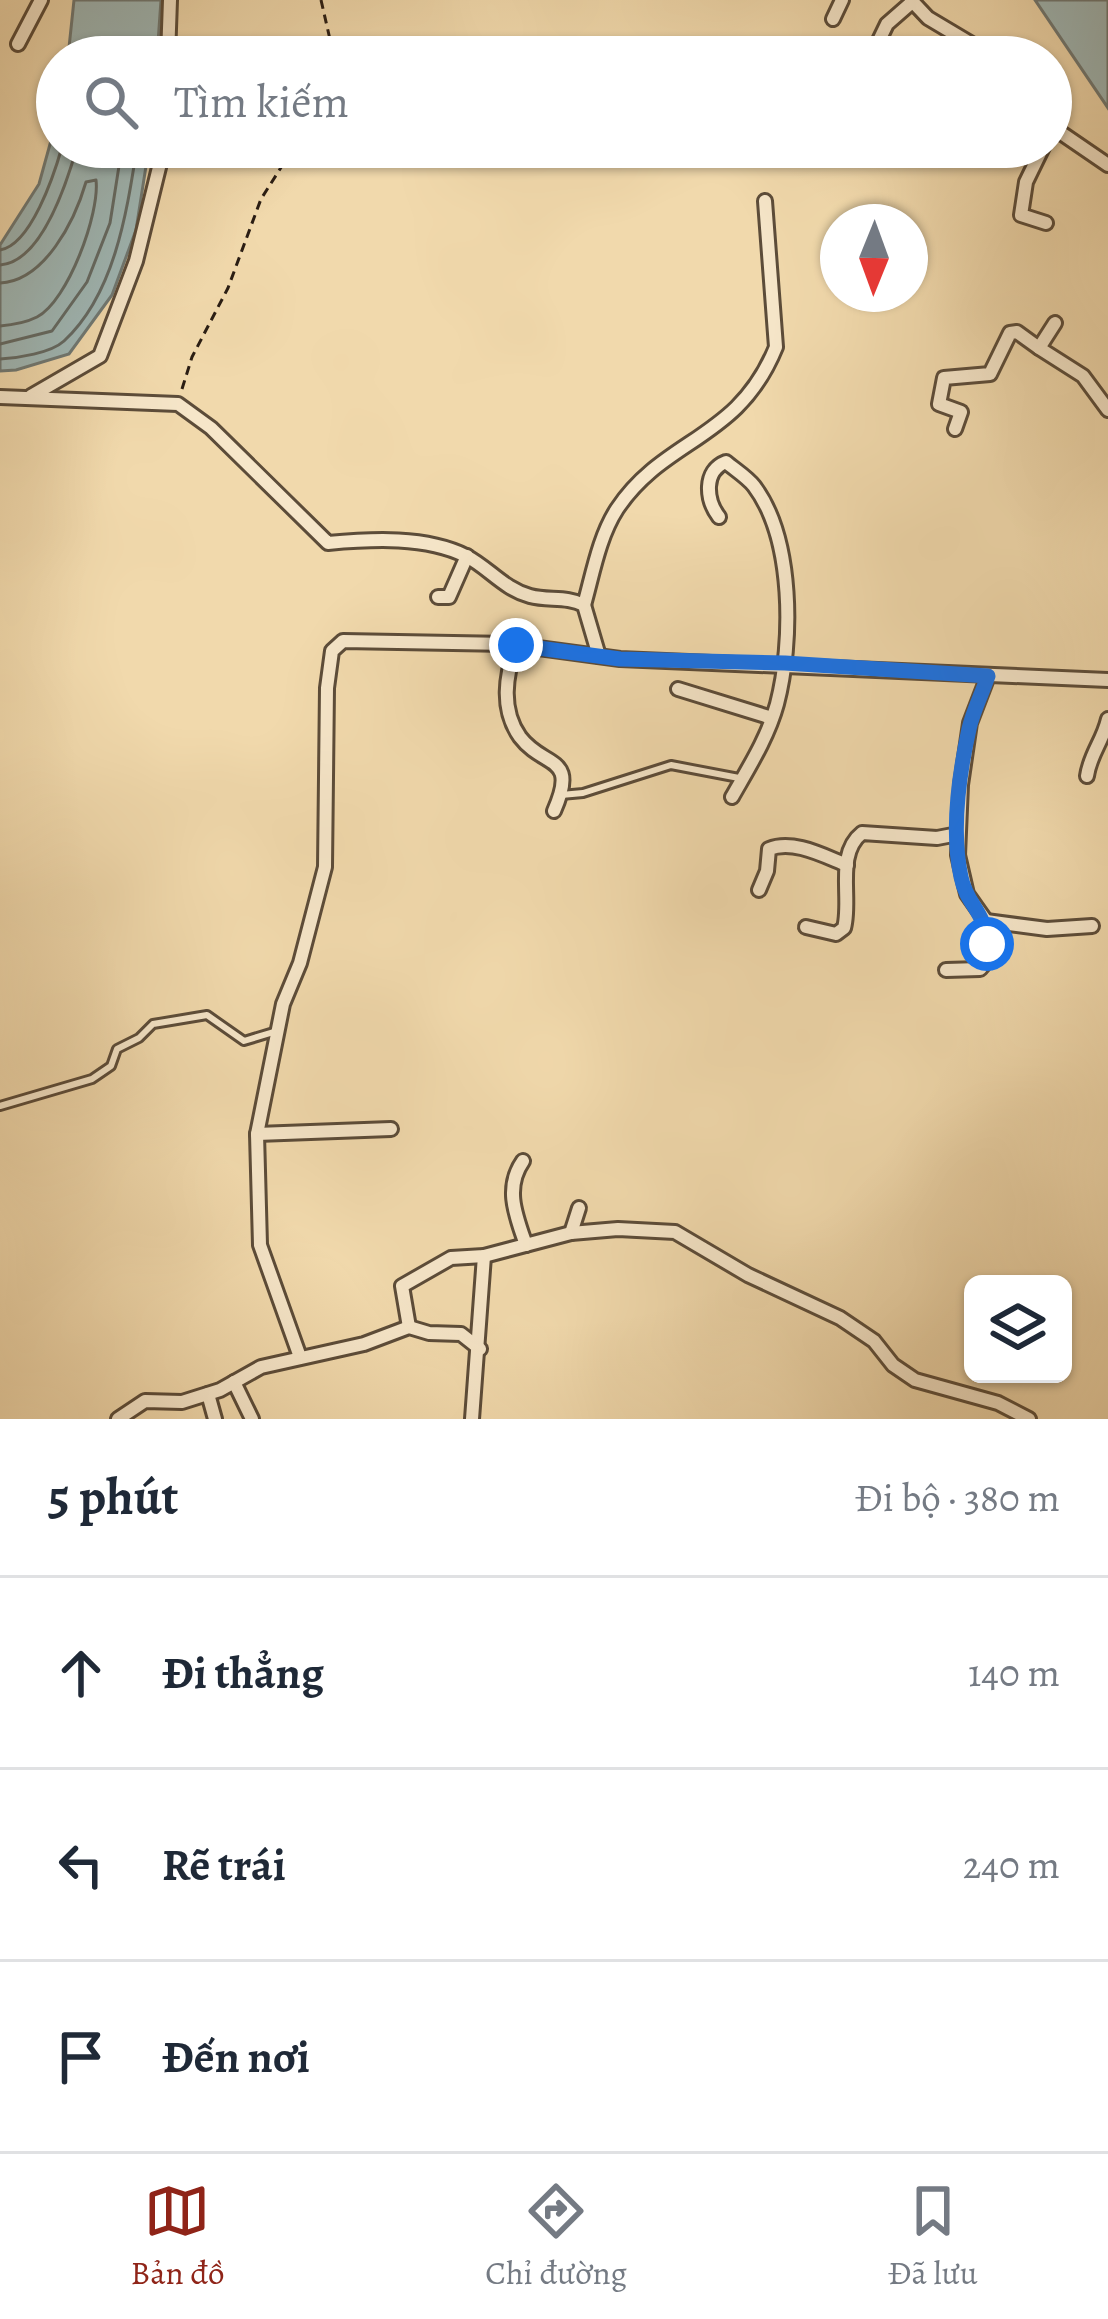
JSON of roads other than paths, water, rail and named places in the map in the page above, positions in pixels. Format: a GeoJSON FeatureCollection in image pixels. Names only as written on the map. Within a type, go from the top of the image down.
{"type":"FeatureCollection","features":[{"type":"Feature","properties":{"kind":"street"},"geometry":{"type":"LineString","coordinates":[[18,44],[41,0]]}},
{"type":"Feature","properties":{"kind":"street"},"geometry":{"type":"LineString","coordinates":[[169,36],[170,0]]}},
{"type":"Feature","properties":{"kind":"street"},"geometry":{"type":"LineString","coordinates":[[833,19],[842,0]]}},
{"type":"Feature","properties":{"kind":"street"},"geometry":{"type":"LineString","coordinates":[[881,36],[911,1],[958,36]]}},
{"type":"Feature","properties":{"kind":"street"},"geometry":{"type":"LineString","coordinates":[[1072,142],[1108,165]]}},
{"type":"Feature","properties":{"kind":"street"},"geometry":{"type":"LineString","coordinates":[[29,396],[100,356],[136,261],[159,168]]}},
{"type":"Feature","properties":{"kind":"street"},"geometry":{"type":"LineString","coordinates":[[1034,168],[1020,200],[1021,215],[1046,224]]}},
{"type":"Feature","properties":{"kind":"street"},"geometry":{"type":"LineString","coordinates":[[599,656],[584,605],[617,509],[650,472],[720,426],[749,398],[776,347],[765,201]]}},
{"type":"Feature","properties":{"kind":"street"},"geometry":{"type":"LineString","coordinates":[[1039,347],[1055,322]]}},
{"type":"Feature","properties":{"kind":"street"},"geometry":{"type":"LineString","coordinates":[[955,429],[961,412],[939,404],[944,378],[990,374],[1010,333],[1017,332],[1083,376],[1108,410]]}},
{"type":"Feature","properties":{"kind":"street"},"geometry":{"type":"LineString","coordinates":[[0,397],[178,404],[211,428],[328,543],[430,544],[466,556],[490,576],[533,597],[573,599],[584,605]]}},
{"type":"Feature","properties":{"kind":"street"},"geometry":{"type":"LineString","coordinates":[[719,517],[708,481],[725,462],[754,485],[775,530],[783,562],[785,663],[772,718],[733,796]]}},
{"type":"Feature","properties":{"kind":"street"},"geometry":{"type":"LineString","coordinates":[[438,597],[449,597],[454,591],[466,556]]}},
{"type":"Feature","properties":{"kind":"street"},"geometry":{"type":"LineString","coordinates":[[300,1357],[260,1245],[257,1134],[283,1004],[300,963],[325,867],[326,688],[332,651],[343,640],[516,645],[599,656],[1108,680]]}},
{"type":"Feature","properties":{"kind":"street"},"geometry":{"type":"LineString","coordinates":[[516,645],[504,683],[516,732],[526,744],[554,760],[561,773],[561,796],[554,811]]}},
{"type":"Feature","properties":{"kind":"street"},"geometry":{"type":"LineString","coordinates":[[946,970],[980,969],[986,962],[986,921],[962,882],[958,834],[970,723],[988,676]]}},
{"type":"Feature","properties":{"kind":"street"},"geometry":{"type":"LineString","coordinates":[[678,689],[772,718]]}},
{"type":"Feature","properties":{"kind":"street"},"geometry":{"type":"LineString","coordinates":[[1087,776],[1091,754],[1099,749],[1108,719]]}},
{"type":"Feature","properties":{"kind":"street"},"geometry":{"type":"LineString","coordinates":[[806,928],[836,934],[844,928],[847,865],[853,840],[862,833],[937,838],[958,834]]}},
{"type":"Feature","properties":{"kind":"street"},"geometry":{"type":"LineString","coordinates":[[759,890],[770,849],[776,845],[797,847],[847,865]]}},
{"type":"Feature","properties":{"kind":"street"},"geometry":{"type":"LineString","coordinates":[[986,921],[1047,929],[1092,926]]}},
{"type":"Feature","properties":{"kind":"street"},"geometry":{"type":"LineString","coordinates":[[257,1134],[391,1129]]}},
{"type":"Feature","properties":{"kind":"street"},"geometry":{"type":"LineString","coordinates":[[523,1161],[514,1173],[512,1193],[526,1245]]}},
{"type":"Feature","properties":{"kind":"street"},"geometry":{"type":"LineString","coordinates":[[571,1233],[579,1208]]}},
{"type":"Feature","properties":{"kind":"street"},"geometry":{"type":"LineString","coordinates":[[409,1327],[402,1286],[451,1258],[484,1256],[571,1233],[675,1232],[748,1275],[841,1318],[915,1380],[998,1403],[1029,1419]]}},
{"type":"Feature","properties":{"kind":"street"},"geometry":{"type":"LineString","coordinates":[[472,1419],[484,1256]]}},
{"type":"Feature","properties":{"kind":"street"},"geometry":{"type":"LineString","coordinates":[[118,1419],[146,1401],[182,1402],[261,1367],[364,1344],[372,1337],[409,1327],[429,1333],[453,1331],[480,1349]]}},
{"type":"Feature","properties":{"kind":"street"},"geometry":{"type":"LineString","coordinates":[[234,1382],[252,1419]]}},
{"type":"Feature","properties":{"kind":"street"},"geometry":{"type":"LineString","coordinates":[[208,1394],[215,1419]]}},
{"type":"Feature","properties":{"kind":"lane"},"geometry":{"type":"LineString","coordinates":[[561,796],[671,765],[742,779]]}},
{"type":"Feature","properties":{"kind":"lane"},"geometry":{"type":"LineString","coordinates":[[0,1106],[92,1079],[111,1066],[117,1049],[160,1021],[207,1015],[244,1041],[280,1030]]}},
{"type":"Feature","properties":{"kind":"water"},"geometry":{"type":"Polygon","coordinates":[[[74,0],[161,0],[158,36],[70,36],[74,0]]]}},
{"type":"Feature","properties":{"kind":"water"},"geometry":{"type":"Polygon","coordinates":[[[1035,0],[1108,0],[1108,108],[1072,55],[1072,36],[1059,36],[1035,0]]]}},
{"type":"Feature","properties":{"kind":"water"},"geometry":{"type":"Polygon","coordinates":[[[43,168],[146,168],[136,230],[112,295],[69,354],[0,371],[0,245],[39,184],[43,168]]]}}]}
